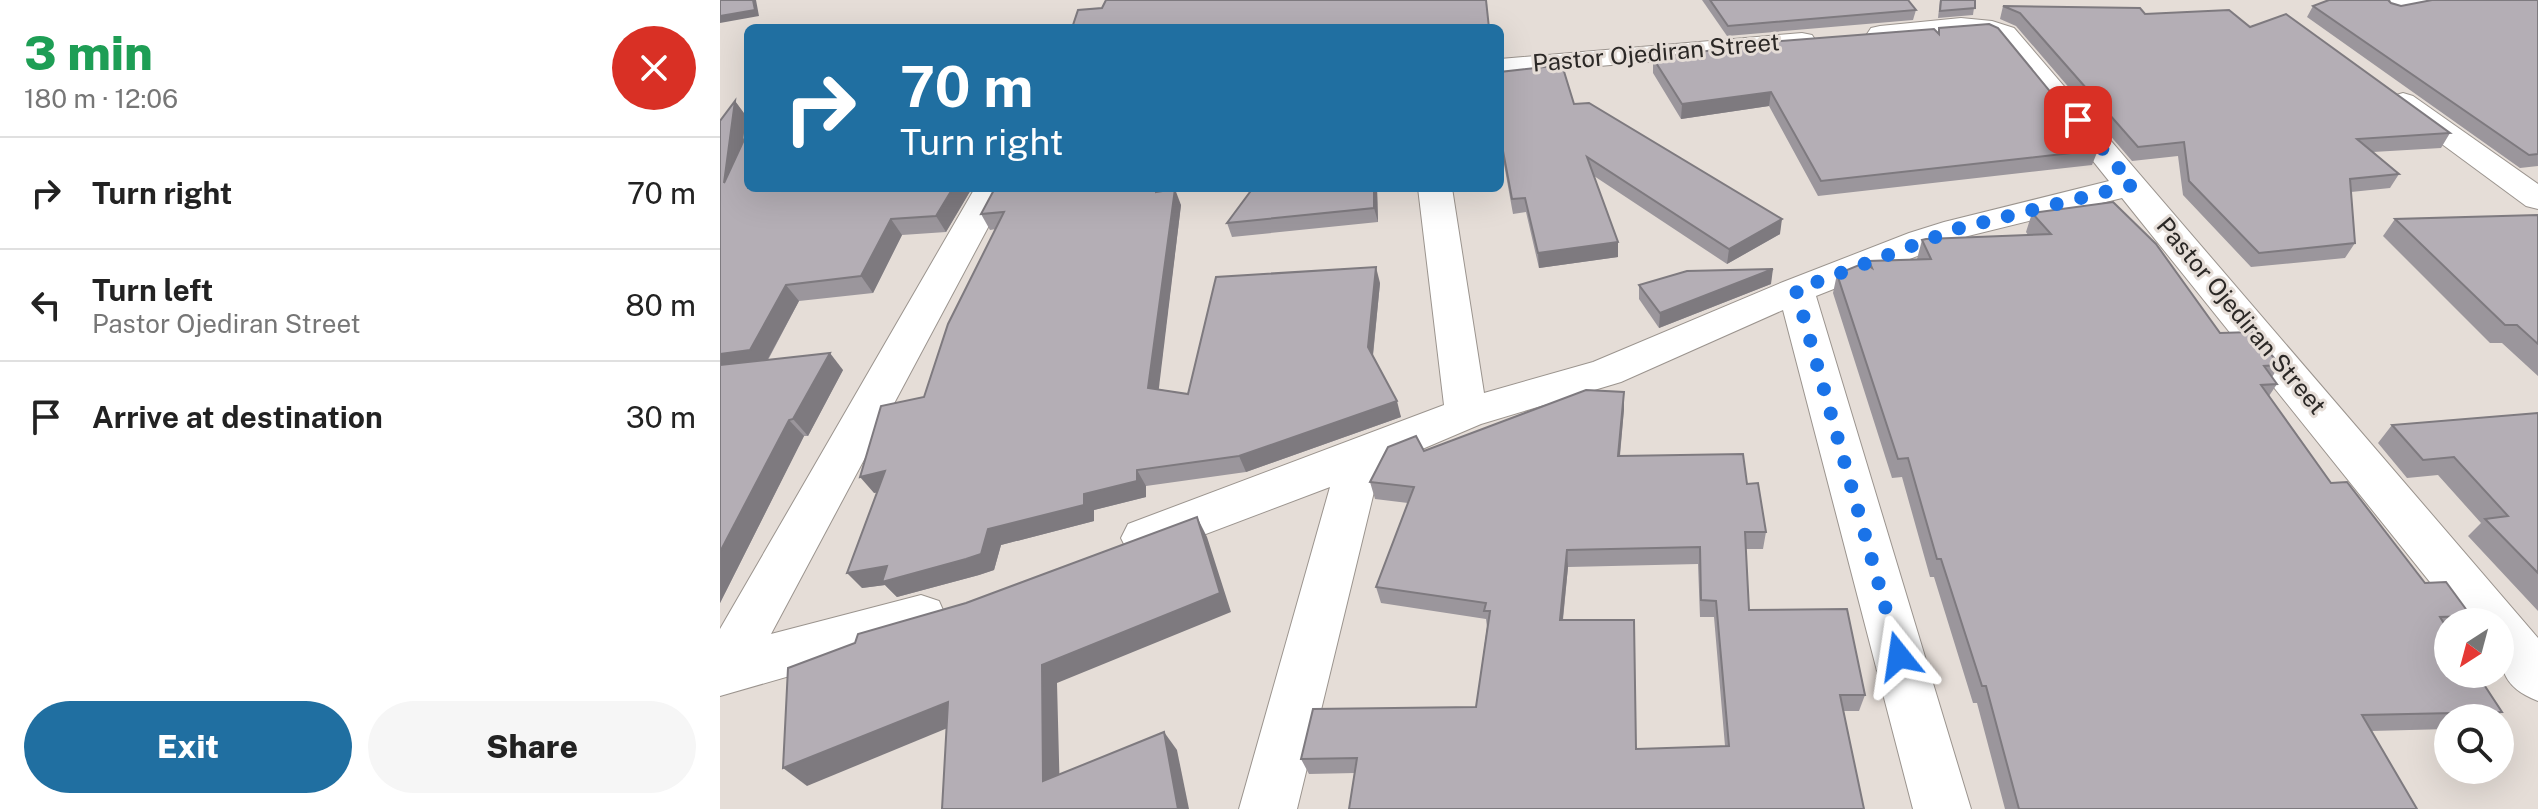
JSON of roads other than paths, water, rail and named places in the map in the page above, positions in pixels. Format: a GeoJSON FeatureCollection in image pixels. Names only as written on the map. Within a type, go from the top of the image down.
{"type":"FeatureCollection","features":[{"type":"Feature","properties":{"kind":"street"},"geometry":{"type":"LineString","coordinates":[[2394,7],[2433,0]]}},
{"type":"Feature","properties":{"kind":"street","name":"Pastor Ojediran Street"},"geometry":{"type":"LineString","coordinates":[[1504,67],[1973,26],[1992,27],[2005,34],[2481,608]]}},
{"type":"Feature","properties":{"kind":"street"},"geometry":{"type":"LineString","coordinates":[[2384,89],[2538,199]]}},
{"type":"Feature","properties":{"kind":"street"},"geometry":{"type":"LineString","coordinates":[[1113,550],[1360,457],[1466,413],[1607,372],[1796,290],[1956,229],[2133,185]]}},
{"type":"Feature","properties":{"kind":"street"},"geometry":{"type":"LineString","coordinates":[[722,672],[990,192]]}},
{"type":"Feature","properties":{"kind":"street"},"geometry":{"type":"LineString","coordinates":[[1436,192],[1466,413]]}},
{"type":"Feature","properties":{"kind":"street"},"geometry":{"type":"LineString","coordinates":[[1796,290],[1942,809]]}},
{"type":"Feature","properties":{"kind":"street"},"geometry":{"type":"LineString","coordinates":[[1268,809],[1360,457]]}},
{"type":"Feature","properties":{"kind":"street"},"geometry":{"type":"LineString","coordinates":[[722,672],[952,608]]}},
{"type":"Feature","properties":{"kind":"street"},"geometry":{"type":"LineString","coordinates":[[2514,648],[2538,677]]}}]}
